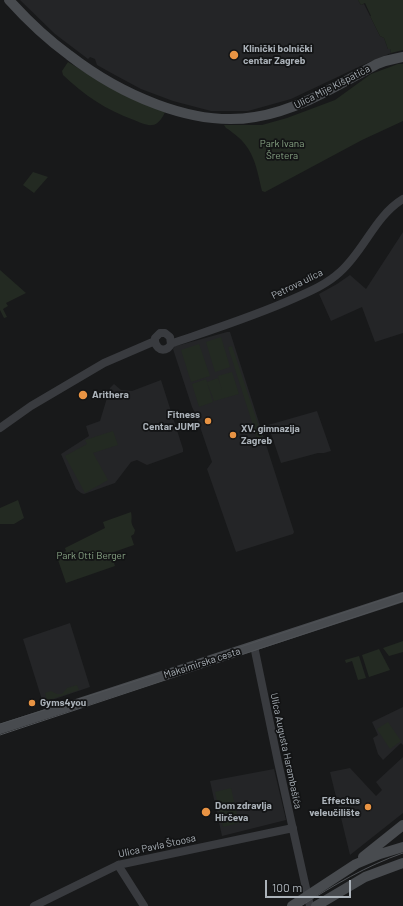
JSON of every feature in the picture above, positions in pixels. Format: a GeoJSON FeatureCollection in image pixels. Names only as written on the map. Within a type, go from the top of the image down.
{"type":"FeatureCollection","features":[{"type":"Feature","properties":{"kind":"main road","name":"Ulica Mije Kišpatića"},"geometry":{"type":"LineString","coordinates":[[9,0],[38,29],[70,56],[108,80],[134,94],[171,108],[182,112],[211,118],[232,119],[255,117],[273,113],[317,96],[377,64],[403,57]]}},
{"type":"Feature","properties":{"kind":"main road","name":"Maksimirska cesta"},"geometry":{"type":"LineString","coordinates":[[0,729],[403,597]]}},
{"type":"Feature","properties":{"kind":"main road"},"geometry":{"type":"LineString","coordinates":[[292,906],[350,867],[403,825]]}},
{"type":"Feature","properties":{"kind":"main road"},"geometry":{"type":"LineString","coordinates":[[350,867],[369,858],[403,847]]}},
{"type":"Feature","properties":{"kind":"main road"},"geometry":{"type":"LineString","coordinates":[[316,906],[365,877],[403,863]]}},
{"type":"Feature","properties":{"kind":"street","name":"Petrova ulica"},"geometry":{"type":"LineString","coordinates":[[171,340],[193,336],[253,316],[330,280],[354,259],[384,215],[403,199]]}},
{"type":"Feature","properties":{"kind":"street"},"geometry":{"type":"LineString","coordinates":[[160,333],[165,333],[171,340],[168,348],[163,349],[156,344],[156,336],[160,333]]}},
{"type":"Feature","properties":{"kind":"street"},"geometry":{"type":"LineString","coordinates":[[0,428],[26,410],[104,363],[121,355],[156,344]]}},
{"type":"Feature","properties":{"kind":"street","name":"Ulica Augusta Harambašića"},"geometry":{"type":"LineString","coordinates":[[254,646],[310,906]]}},
{"type":"Feature","properties":{"kind":"street","name":"Ulica Pavla Štoosa"},"geometry":{"type":"LineString","coordinates":[[34,906],[118,864],[293,828]]}},
{"type":"Feature","properties":{"kind":"street"},"geometry":{"type":"LineString","coordinates":[[118,864],[144,906]]}},
{"type":"Feature","properties":{"kind":"shaded area","name":"Klinički bolnički centar Zagreb"},"geometry":{"type":"Polygon","coordinates":[[[20,0],[358,0],[361,5],[364,4],[380,36],[384,38],[391,53],[291,99],[248,111],[211,111],[173,101],[141,89],[97,65],[95,59],[90,57],[88,59],[55,34],[20,0]]]}},
{"type":"Feature","properties":{"kind":"shaded area"},"geometry":{"type":"Polygon","coordinates":[[[403,232],[403,333],[375,342],[362,307],[331,321],[319,294],[350,275],[366,289],[403,232]]]}},
{"type":"Feature","properties":{"kind":"shaded area","name":"XV. gimnazija Zagreb"},"geometry":{"type":"Polygon","coordinates":[[[230,332],[294,532],[293,534],[236,552],[207,469],[212,462],[173,349],[175,346],[230,332]]]}},
{"type":"Feature","properties":{"kind":"shaded area"},"geometry":{"type":"Polygon","coordinates":[[[161,380],[183,452],[147,465],[137,460],[131,462],[115,483],[84,494],[81,493],[76,489],[61,454],[89,436],[86,426],[100,421],[110,388],[114,384],[121,390],[132,391],[161,380]]]}},
{"type":"Feature","properties":{"kind":"shaded area"},"geometry":{"type":"Polygon","coordinates":[[[317,411],[331,451],[281,463],[268,425],[317,411]]]}},
{"type":"Feature","properties":{"kind":"shaded area"},"geometry":{"type":"Polygon","coordinates":[[[70,623],[90,687],[43,703],[23,639],[70,623]]]}},
{"type":"Feature","properties":{"kind":"shaded area"},"geometry":{"type":"Polygon","coordinates":[[[403,707],[403,745],[401,743],[383,760],[378,754],[373,738],[378,735],[372,722],[403,707]]]}},
{"type":"Feature","properties":{"kind":"shaded area","name":"Effectus veleučilište"},"geometry":{"type":"Polygon","coordinates":[[[403,757],[403,813],[350,855],[330,772],[350,768],[376,796],[382,790],[376,782],[403,757]]]}},
{"type":"Feature","properties":{"kind":"shaded area"},"geometry":{"type":"Polygon","coordinates":[[[274,769],[286,820],[222,836],[210,781],[274,769]]]}},
{"type":"Feature","properties":{"kind":"green space"},"geometry":{"type":"Polygon","coordinates":[[[358,0],[403,0],[403,50],[391,53],[384,38],[380,36],[365,3],[361,5],[358,0]]]}},
{"type":"Feature","properties":{"kind":"green space"},"geometry":{"type":"Polygon","coordinates":[[[68,62],[115,90],[165,112],[163,116],[156,124],[148,125],[105,107],[79,89],[63,75],[62,71],[68,62]]]}},
{"type":"Feature","properties":{"kind":"green space","name":"Park Ivana Šretera"},"geometry":{"type":"Polygon","coordinates":[[[398,64],[403,64],[403,121],[362,140],[265,192],[262,191],[252,155],[244,143],[224,125],[262,125],[287,118],[335,100],[371,74],[398,64]]]}},
{"type":"Feature","properties":{"kind":"green space"},"geometry":{"type":"Polygon","coordinates":[[[33,172],[48,177],[34,193],[23,185],[33,172]]]}},
{"type":"Feature","properties":{"kind":"green space"},"geometry":{"type":"Polygon","coordinates":[[[0,270],[26,293],[6,303],[8,306],[3,309],[7,317],[4,318],[0,310],[0,270]]]}},
{"type":"Feature","properties":{"kind":"green space"},"geometry":{"type":"Polygon","coordinates":[[[221,337],[230,367],[215,372],[206,342],[221,337]]]}},
{"type":"Feature","properties":{"kind":"green space"},"geometry":{"type":"Polygon","coordinates":[[[199,344],[210,376],[191,382],[181,350],[199,344]]]}},
{"type":"Feature","properties":{"kind":"green space"},"geometry":{"type":"Polygon","coordinates":[[[232,346],[263,439],[258,441],[228,347],[232,346]]]}},
{"type":"Feature","properties":{"kind":"green space"},"geometry":{"type":"Polygon","coordinates":[[[232,372],[239,394],[214,401],[207,382],[218,378],[222,390],[218,376],[232,372]]]}},
{"type":"Feature","properties":{"kind":"green space"},"geometry":{"type":"Polygon","coordinates":[[[206,379],[213,402],[199,407],[192,384],[206,379]]]}},
{"type":"Feature","properties":{"kind":"green space"},"geometry":{"type":"Polygon","coordinates":[[[113,431],[118,445],[93,453],[108,480],[85,493],[65,456],[87,444],[85,440],[113,431]]]}},
{"type":"Feature","properties":{"kind":"green space"},"geometry":{"type":"Polygon","coordinates":[[[18,500],[24,518],[14,524],[0,524],[0,508],[18,500]]]}},
{"type":"Feature","properties":{"kind":"green space","name":"Park Otti Berger"},"geometry":{"type":"Polygon","coordinates":[[[131,512],[132,523],[135,530],[134,534],[131,536],[134,545],[111,553],[115,566],[66,583],[58,560],[63,556],[62,553],[66,551],[65,548],[105,528],[103,522],[131,512]]]}},
{"type":"Feature","properties":{"kind":"green space"},"geometry":{"type":"Polygon","coordinates":[[[403,641],[403,652],[389,656],[383,648],[403,641]]]}},
{"type":"Feature","properties":{"kind":"green space"},"geometry":{"type":"Polygon","coordinates":[[[379,649],[390,670],[369,677],[362,655],[379,649]]]}},
{"type":"Feature","properties":{"kind":"green space"},"geometry":{"type":"Polygon","coordinates":[[[359,656],[366,678],[358,680],[352,661],[346,663],[345,660],[359,656]]]}},
{"type":"Feature","properties":{"kind":"green space"},"geometry":{"type":"Polygon","coordinates":[[[77,685],[79,690],[47,701],[45,693],[51,691],[57,694],[62,694],[67,688],[77,685]]]}},
{"type":"Feature","properties":{"kind":"green space"},"geometry":{"type":"Polygon","coordinates":[[[388,722],[401,741],[390,749],[377,729],[388,722]]]}},
{"type":"Feature","properties":{"kind":"green space"},"geometry":{"type":"Polygon","coordinates":[[[231,788],[239,823],[223,827],[215,792],[231,788]]]}},
{"type":"Feature","properties":{"kind":"tram line"},"geometry":{"type":"LineString","coordinates":[[0,724],[180,667],[403,593]]}},
{"type":"Feature","properties":{"kind":"tram line"},"geometry":{"type":"LineString","coordinates":[[0,735],[403,601]]}},
{"type":"Feature","properties":{"kind":"tram line"},"geometry":{"type":"LineString","coordinates":[[301,906],[350,876],[403,853]]}},
{"type":"Feature","properties":{"kind":"place","name":"Klinički bolnički centar Zagreb"},"geometry":{"type":"Point","coordinates":[234,55]}},
{"type":"Feature","properties":{"kind":"place","name":"Arithera"},"geometry":{"type":"Point","coordinates":[83,395]}},
{"type":"Feature","properties":{"kind":"place","name":"Fitness Centar JUMP"},"geometry":{"type":"Point","coordinates":[208,421]}},
{"type":"Feature","properties":{"kind":"place","name":"XV. gimnazija Zagreb"},"geometry":{"type":"Point","coordinates":[233,435]}},
{"type":"Feature","properties":{"kind":"place","name":"Gyms4you"},"geometry":{"type":"Point","coordinates":[32,703]}},
{"type":"Feature","properties":{"kind":"place","name":"Effectus veleučilište"},"geometry":{"type":"Point","coordinates":[368,807]}},
{"type":"Feature","properties":{"kind":"place","name":"Dom zdravlja Hirčeva"},"geometry":{"type":"Point","coordinates":[206,812]}}]}
